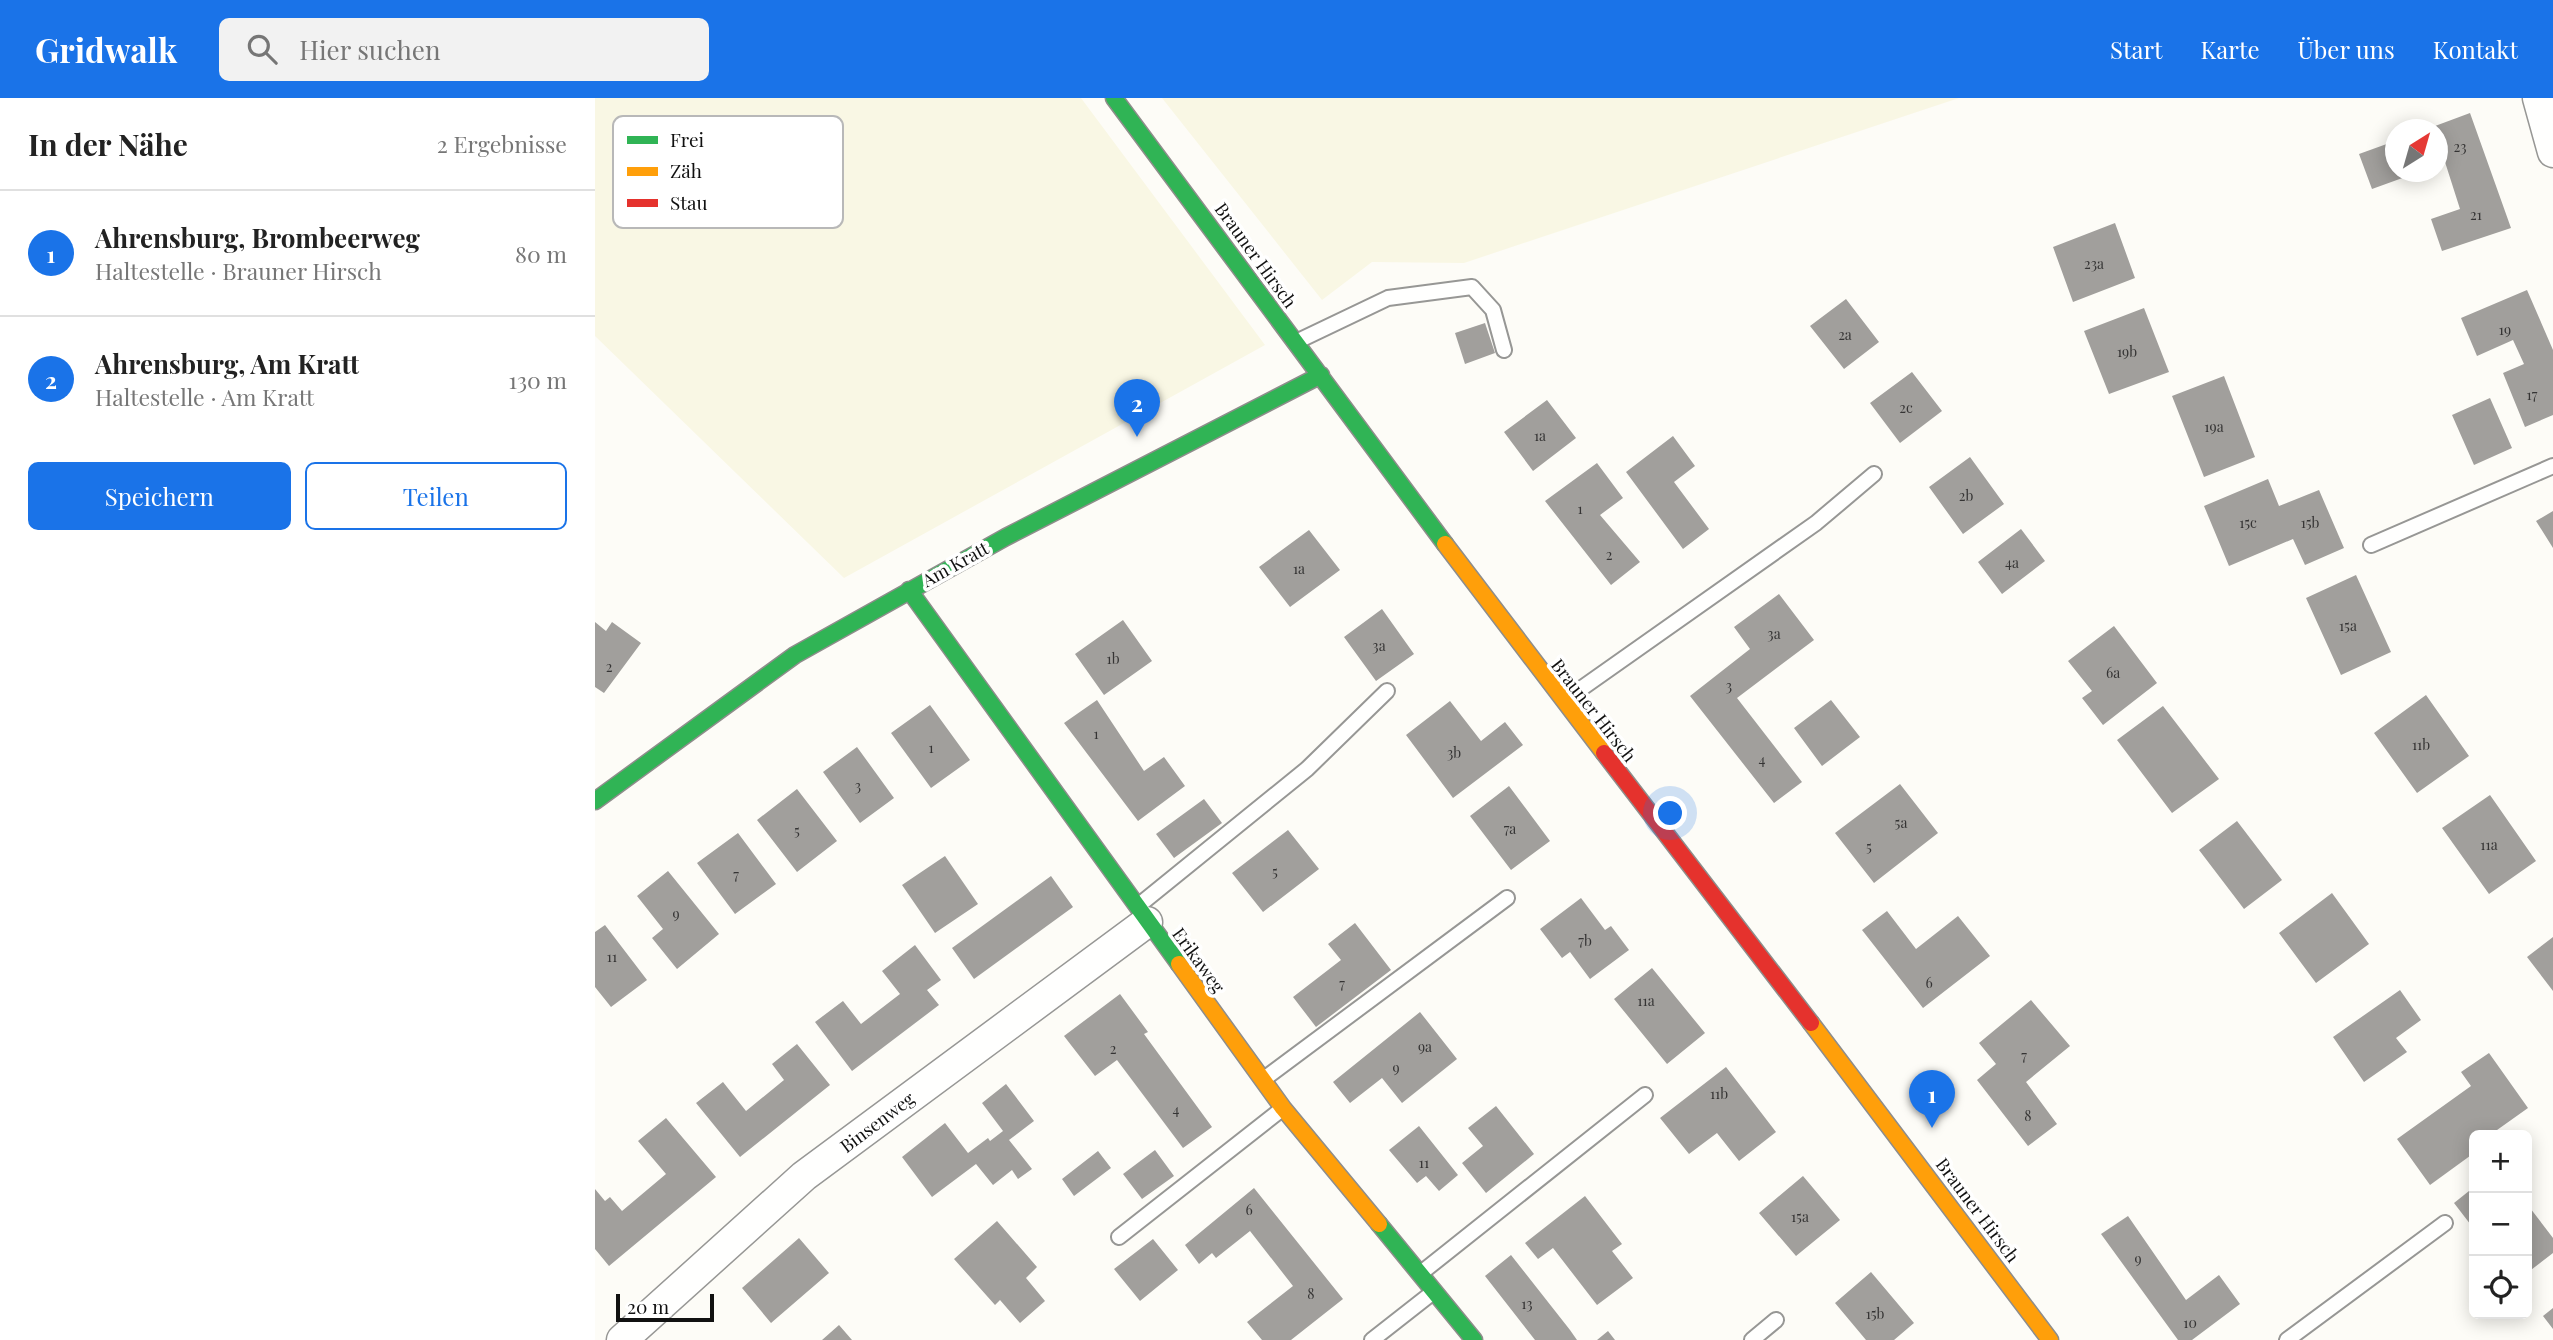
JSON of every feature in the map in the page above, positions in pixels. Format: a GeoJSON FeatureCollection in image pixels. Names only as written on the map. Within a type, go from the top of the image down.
{"type":"FeatureCollection","features":[{"type":"Feature","properties":{"kind":"street","name":"Brauner Hirsch"},"geometry":{"type":"LineString","coordinates":[[1114,98],[1563,701],[1901,1140],[2050,1340]]}},
{"type":"Feature","properties":{"kind":"street"},"geometry":{"type":"LineString","coordinates":[[2538,98],[2553,152]]}},
{"type":"Feature","properties":{"kind":"street","name":"Am Kratt"},"geometry":{"type":"LineString","coordinates":[[600,789],[795,655],[909,590],[1143,465],[1321,375]]}},
{"type":"Feature","properties":{"kind":"street","name":"Erikaweg"},"geometry":{"type":"LineString","coordinates":[[909,590],[1283,1108],[1474,1340]]}},
{"type":"Feature","properties":{"kind":"street","name":"Binsenweg"},"geometry":{"type":"LineString","coordinates":[[622,1340],[804,1176],[1142,915]]}},
{"type":"Feature","properties":{"kind":"lane"},"geometry":{"type":"LineString","coordinates":[[1296,342],[1388,298],[1472,287],[1493,310],[1504,350]]}},
{"type":"Feature","properties":{"kind":"lane"},"geometry":{"type":"LineString","coordinates":[[2371,545],[2553,466]]}},
{"type":"Feature","properties":{"kind":"lane"},"geometry":{"type":"LineString","coordinates":[[1563,701],[1817,523],[1874,474]]}},
{"type":"Feature","properties":{"kind":"lane"},"geometry":{"type":"LineString","coordinates":[[1142,915],[1307,769],[1387,691]]}},
{"type":"Feature","properties":{"kind":"lane"},"geometry":{"type":"LineString","coordinates":[[1263,1080],[1507,898]]}},
{"type":"Feature","properties":{"kind":"lane"},"geometry":{"type":"LineString","coordinates":[[1418,1275],[1645,1095]]}},
{"type":"Feature","properties":{"kind":"lane"},"geometry":{"type":"LineString","coordinates":[[1119,1237],[1283,1108]]}},
{"type":"Feature","properties":{"kind":"lane"},"geometry":{"type":"LineString","coordinates":[[2287,1340],[2445,1223]]}},
{"type":"Feature","properties":{"kind":"lane"},"geometry":{"type":"LineString","coordinates":[[1372,1340],[1433,1292]]}},
{"type":"Feature","properties":{"kind":"lane"},"geometry":{"type":"LineString","coordinates":[[1752,1340],[1776,1320]]}},
{"type":"Feature","properties":{"kind":"shaded area"},"geometry":{"type":"Polygon","coordinates":[[[595,98],[1081,98],[1265,345],[844,578],[595,336],[595,98]]]}},
{"type":"Feature","properties":{"kind":"shaded area"},"geometry":{"type":"Polygon","coordinates":[[[1162,98],[1959,98],[1464,263],[1372,262],[1322,300],[1162,98]]]}},
{"type":"Feature","properties":{"kind":"building"},"geometry":{"type":"Polygon","coordinates":[[[2470,113],[2511,228],[2442,251],[2431,219],[2460,209],[2448,171],[2448,121],[2470,113]]]}},
{"type":"Feature","properties":{"kind":"building"},"geometry":{"type":"Polygon","coordinates":[[[2385,145],[2385,182],[2391,182],[2372,189],[2359,154],[2385,145]]]}},
{"type":"Feature","properties":{"kind":"building"},"geometry":{"type":"Polygon","coordinates":[[[2115,223],[2135,278],[2073,302],[2053,247],[2115,223]]]}},
{"type":"Feature","properties":{"kind":"building"},"geometry":{"type":"Polygon","coordinates":[[[2527,290],[2553,350],[2553,415],[2525,427],[2503,373],[2524,364],[2513,340],[2477,356],[2461,318],[2527,290]]]}},
{"type":"Feature","properties":{"kind":"building"},"geometry":{"type":"Polygon","coordinates":[[[1846,299],[1879,342],[1844,369],[1810,326],[1846,299]]]}},
{"type":"Feature","properties":{"kind":"building"},"geometry":{"type":"Polygon","coordinates":[[[2144,308],[2169,372],[2109,394],[2084,331],[2144,308]]]}},
{"type":"Feature","properties":{"kind":"building"},"geometry":{"type":"Polygon","coordinates":[[[1485,323],[1495,353],[1465,364],[1455,333],[1485,323]]]}},
{"type":"Feature","properties":{"kind":"building"},"geometry":{"type":"Polygon","coordinates":[[[1912,372],[1942,411],[1900,443],[1870,403],[1912,372]]]}},
{"type":"Feature","properties":{"kind":"building"},"geometry":{"type":"Polygon","coordinates":[[[2224,376],[2255,457],[2204,477],[2172,396],[2224,376]]]}},
{"type":"Feature","properties":{"kind":"building"},"geometry":{"type":"Polygon","coordinates":[[[2490,398],[2512,448],[2474,465],[2452,415],[2490,398]]]}},
{"type":"Feature","properties":{"kind":"building"},"geometry":{"type":"Polygon","coordinates":[[[1547,400],[1576,438],[1533,471],[1504,432],[1547,400]]]}},
{"type":"Feature","properties":{"kind":"building"},"geometry":{"type":"Polygon","coordinates":[[[1673,436],[1695,466],[1674,482],[1709,529],[1683,549],[1626,472],[1673,436]]]}},
{"type":"Feature","properties":{"kind":"building"},"geometry":{"type":"Polygon","coordinates":[[[1970,457],[2004,504],[1963,534],[1929,487],[1970,457]]]}},
{"type":"Feature","properties":{"kind":"building"},"geometry":{"type":"Polygon","coordinates":[[[1597,463],[1623,498],[1600,515],[1640,562],[1611,585],[1545,501],[1597,463]]]}},
{"type":"Feature","properties":{"kind":"building"},"geometry":{"type":"Polygon","coordinates":[[[2268,479],[2279,506],[2319,490],[2344,548],[2305,565],[2293,539],[2229,566],[2204,506],[2268,479]]]}},
{"type":"Feature","properties":{"kind":"building"},"geometry":{"type":"Polygon","coordinates":[[[2553,511],[2553,548],[2536,521],[2553,511]]]}},
{"type":"Feature","properties":{"kind":"building"},"geometry":{"type":"Polygon","coordinates":[[[2021,529],[2045,561],[2002,594],[1978,562],[2021,529]]]}},
{"type":"Feature","properties":{"kind":"building"},"geometry":{"type":"Polygon","coordinates":[[[1309,530],[1340,570],[1290,607],[1259,567],[1309,530]]]}},
{"type":"Feature","properties":{"kind":"building"},"geometry":{"type":"Polygon","coordinates":[[[2356,575],[2391,652],[2341,675],[2306,598],[2356,575]]]}},
{"type":"Feature","properties":{"kind":"building"},"geometry":{"type":"Polygon","coordinates":[[[1779,594],[1814,640],[1737,698],[1802,782],[1774,803],[1690,696],[1750,649],[1734,627],[1779,594]]]}},
{"type":"Feature","properties":{"kind":"building"},"geometry":{"type":"Polygon","coordinates":[[[1382,609],[1414,654],[1376,681],[1344,637],[1382,609]]]}},
{"type":"Feature","properties":{"kind":"building"},"geometry":{"type":"Polygon","coordinates":[[[1123,620],[1152,661],[1104,695],[1075,654],[1123,620]]]}},
{"type":"Feature","properties":{"kind":"building"},"geometry":{"type":"Polygon","coordinates":[[[595,622],[606,631],[612,622],[641,643],[604,693],[595,687],[595,622]]]}},
{"type":"Feature","properties":{"kind":"building"},"geometry":{"type":"Polygon","coordinates":[[[2114,626],[2157,683],[2103,725],[2082,698],[2092,691],[2068,661],[2114,626]]]}},
{"type":"Feature","properties":{"kind":"building"},"geometry":{"type":"Polygon","coordinates":[[[2426,695],[2469,756],[2417,793],[2374,733],[2426,695]]]}},
{"type":"Feature","properties":{"kind":"building"},"geometry":{"type":"Polygon","coordinates":[[[1097,700],[1144,771],[1164,757],[1185,786],[1138,821],[1064,723],[1097,700]]]}},
{"type":"Feature","properties":{"kind":"building"},"geometry":{"type":"Polygon","coordinates":[[[1831,700],[1860,737],[1822,766],[1794,728],[1831,700]]]}},
{"type":"Feature","properties":{"kind":"building"},"geometry":{"type":"Polygon","coordinates":[[[1450,701],[1481,741],[1505,722],[1523,745],[1453,798],[1406,735],[1450,701]]]}},
{"type":"Feature","properties":{"kind":"building"},"geometry":{"type":"Polygon","coordinates":[[[930,705],[970,760],[931,788],[891,733],[930,705]]]}},
{"type":"Feature","properties":{"kind":"building"},"geometry":{"type":"Polygon","coordinates":[[[2163,706],[2219,779],[2172,813],[2117,740],[2163,706]]]}},
{"type":"Feature","properties":{"kind":"building"},"geometry":{"type":"Polygon","coordinates":[[[857,747],[894,798],[860,823],[823,772],[857,747]]]}},
{"type":"Feature","properties":{"kind":"building"},"geometry":{"type":"Polygon","coordinates":[[[1900,784],[1938,833],[1874,883],[1835,833],[1900,784]]]}},
{"type":"Feature","properties":{"kind":"building"},"geometry":{"type":"Polygon","coordinates":[[[1509,786],[1550,841],[1511,870],[1470,816],[1509,786]]]}},
{"type":"Feature","properties":{"kind":"building"},"geometry":{"type":"Polygon","coordinates":[[[797,789],[837,841],[797,872],[757,820],[797,789]]]}},
{"type":"Feature","properties":{"kind":"building"},"geometry":{"type":"Polygon","coordinates":[[[2490,795],[2536,861],[2489,894],[2442,828],[2490,795]]]}},
{"type":"Feature","properties":{"kind":"building"},"geometry":{"type":"Polygon","coordinates":[[[1204,799],[1222,823],[1174,858],[1156,834],[1204,799]]]}},
{"type":"Feature","properties":{"kind":"building"},"geometry":{"type":"Polygon","coordinates":[[[2237,821],[2282,880],[2244,909],[2199,850],[2237,821]]]}},
{"type":"Feature","properties":{"kind":"building"},"geometry":{"type":"Polygon","coordinates":[[[1288,830],[1319,869],[1263,912],[1232,873],[1288,830]]]}},
{"type":"Feature","properties":{"kind":"building"},"geometry":{"type":"Polygon","coordinates":[[[738,833],[776,884],[735,914],[697,863],[738,833]]]}},
{"type":"Feature","properties":{"kind":"building"},"geometry":{"type":"Polygon","coordinates":[[[945,856],[978,904],[935,933],[902,885],[945,856]]]}},
{"type":"Feature","properties":{"kind":"building"},"geometry":{"type":"Polygon","coordinates":[[[668,871],[719,934],[677,969],[652,938],[663,929],[637,896],[668,871]]]}},
{"type":"Feature","properties":{"kind":"building"},"geometry":{"type":"Polygon","coordinates":[[[1051,876],[1073,907],[974,979],[952,948],[1051,876]]]}},
{"type":"Feature","properties":{"kind":"building"},"geometry":{"type":"Polygon","coordinates":[[[2332,893],[2369,944],[2316,983],[2279,933],[2332,893]]]}},
{"type":"Feature","properties":{"kind":"building"},"geometry":{"type":"Polygon","coordinates":[[[1581,898],[1605,930],[1611,926],[1629,950],[1590,979],[1570,952],[1562,958],[1540,929],[1581,898]]]}},
{"type":"Feature","properties":{"kind":"building"},"geometry":{"type":"Polygon","coordinates":[[[1887,911],[1916,949],[1958,916],[1990,956],[1923,1008],[1862,930],[1887,911]]]}},
{"type":"Feature","properties":{"kind":"building"},"geometry":{"type":"Polygon","coordinates":[[[1355,923],[1391,970],[1316,1027],[1293,997],[1341,960],[1328,944],[1355,923]]]}},
{"type":"Feature","properties":{"kind":"building"},"geometry":{"type":"Polygon","coordinates":[[[605,925],[647,980],[611,1007],[595,987],[595,932],[605,925]]]}},
{"type":"Feature","properties":{"kind":"building"},"geometry":{"type":"Polygon","coordinates":[[[2553,937],[2553,991],[2527,957],[2553,937]]]}},
{"type":"Feature","properties":{"kind":"building"},"geometry":{"type":"Polygon","coordinates":[[[915,945],[941,980],[927,990],[939,1005],[852,1071],[815,1022],[843,1001],[861,1024],[900,994],[882,971],[915,945]]]}},
{"type":"Feature","properties":{"kind":"building"},"geometry":{"type":"Polygon","coordinates":[[[1652,968],[1705,1033],[1667,1064],[1614,999],[1652,968]]]}},
{"type":"Feature","properties":{"kind":"building"},"geometry":{"type":"Polygon","coordinates":[[[2400,990],[2421,1020],[2396,1038],[2407,1052],[2364,1082],[2333,1037],[2400,990]]]}},
{"type":"Feature","properties":{"kind":"building"},"geometry":{"type":"Polygon","coordinates":[[[1120,994],[1148,1032],[1144,1034],[1212,1127],[1183,1148],[1117,1060],[1095,1076],[1064,1036],[1120,994]]]}},
{"type":"Feature","properties":{"kind":"building"},"geometry":{"type":"Polygon","coordinates":[[[2031,1000],[2070,1046],[2026,1082],[2057,1124],[2028,1146],[1977,1080],[1996,1064],[1979,1043],[2031,1000]]]}},
{"type":"Feature","properties":{"kind":"building"},"geometry":{"type":"Polygon","coordinates":[[[1420,1012],[1457,1059],[1402,1103],[1382,1078],[1350,1103],[1333,1082],[1420,1012]]]}},
{"type":"Feature","properties":{"kind":"building"},"geometry":{"type":"Polygon","coordinates":[[[797,1044],[830,1085],[740,1157],[696,1103],[723,1082],[746,1111],[784,1080],[772,1064],[797,1044]]]}},
{"type":"Feature","properties":{"kind":"building"},"geometry":{"type":"Polygon","coordinates":[[[2489,1053],[2528,1108],[2497,1130],[2469,1130],[2469,1157],[2430,1185],[2397,1139],[2471,1086],[2461,1072],[2489,1053]]]}},
{"type":"Feature","properties":{"kind":"building"},"geometry":{"type":"Polygon","coordinates":[[[1726,1067],[1776,1132],[1739,1161],[1717,1133],[1689,1154],[1660,1118],[1726,1067]]]}},
{"type":"Feature","properties":{"kind":"building"},"geometry":{"type":"Polygon","coordinates":[[[1006,1084],[1034,1121],[1009,1140],[1032,1169],[1018,1179],[1012,1170],[993,1185],[976,1164],[932,1197],[902,1157],[945,1123],[968,1153],[988,1138],[990,1141],[1003,1131],[982,1103],[1006,1084]]]}},
{"type":"Feature","properties":{"kind":"building"},"geometry":{"type":"Polygon","coordinates":[[[1496,1106],[1534,1154],[1486,1193],[1462,1163],[1483,1146],[1468,1128],[1496,1106]]]}},
{"type":"Feature","properties":{"kind":"building"},"geometry":{"type":"Polygon","coordinates":[[[666,1118],[716,1177],[609,1266],[595,1249],[595,1189],[605,1201],[610,1197],[622,1211],[666,1174],[638,1141],[666,1118]]]}},
{"type":"Feature","properties":{"kind":"building"},"geometry":{"type":"Polygon","coordinates":[[[1419,1126],[1458,1175],[1439,1191],[1426,1176],[1417,1183],[1389,1150],[1419,1126]]]}},
{"type":"Feature","properties":{"kind":"building"},"geometry":{"type":"Polygon","coordinates":[[[1155,1150],[1174,1176],[1142,1199],[1123,1174],[1155,1150]]]}},
{"type":"Feature","properties":{"kind":"building"},"geometry":{"type":"Polygon","coordinates":[[[1098,1151],[1111,1168],[1074,1196],[1062,1179],[1098,1151]]]}},
{"type":"Feature","properties":{"kind":"building"},"geometry":{"type":"Polygon","coordinates":[[[1803,1176],[1840,1220],[1796,1256],[1759,1213],[1803,1176]]]}},
{"type":"Feature","properties":{"kind":"building"},"geometry":{"type":"Polygon","coordinates":[[[1254,1188],[1343,1299],[1291,1340],[1262,1340],[1247,1322],[1293,1286],[1250,1231],[1216,1258],[1212,1253],[1199,1264],[1185,1245],[1254,1188]]]}},
{"type":"Feature","properties":{"kind":"building"},"geometry":{"type":"Polygon","coordinates":[[[2469,1191],[2469,1222],[2454,1203],[2469,1191]]]}},
{"type":"Feature","properties":{"kind":"building"},"geometry":{"type":"Polygon","coordinates":[[[1585,1196],[1622,1244],[1612,1251],[1633,1278],[1597,1305],[1553,1248],[1538,1259],[1525,1243],[1585,1196]]]}},
{"type":"Feature","properties":{"kind":"building"},"geometry":{"type":"Polygon","coordinates":[[[2532,1211],[2553,1238],[2553,1253],[2532,1269],[2532,1211]]]}},
{"type":"Feature","properties":{"kind":"building"},"geometry":{"type":"Polygon","coordinates":[[[2128,1216],[2186,1300],[2219,1275],[2240,1304],[2192,1340],[2178,1340],[2101,1234],[2128,1216]]]}},
{"type":"Feature","properties":{"kind":"building"},"geometry":{"type":"Polygon","coordinates":[[[997,1221],[1037,1267],[1026,1278],[1045,1301],[1020,1323],[1000,1300],[995,1305],[954,1259],[997,1221]]]}},
{"type":"Feature","properties":{"kind":"building"},"geometry":{"type":"Polygon","coordinates":[[[799,1238],[829,1273],[771,1323],[742,1288],[799,1238]]]}},
{"type":"Feature","properties":{"kind":"building"},"geometry":{"type":"Polygon","coordinates":[[[1153,1239],[1178,1270],[1140,1301],[1114,1269],[1153,1239]]]}},
{"type":"Feature","properties":{"kind":"building"},"geometry":{"type":"Polygon","coordinates":[[[1511,1255],[1577,1340],[1535,1340],[1485,1276],[1511,1255]]]}},
{"type":"Feature","properties":{"kind":"building"},"geometry":{"type":"Polygon","coordinates":[[[1871,1272],[1914,1323],[1894,1340],[1866,1340],[1835,1303],[1871,1272]]]}},
{"type":"Feature","properties":{"kind":"building"},"geometry":{"type":"Polygon","coordinates":[[[2553,1308],[2553,1329],[2543,1316],[2553,1308]]]}},
{"type":"Feature","properties":{"kind":"building"},"geometry":{"type":"Polygon","coordinates":[[[839,1325],[852,1340],[822,1340],[839,1325]]]}},
{"type":"Feature","properties":{"kind":"building"},"geometry":{"type":"Polygon","coordinates":[[[1608,1331],[1615,1340],[1597,1340],[1608,1331]]]}},
{"type":"Feature","properties":{"kind":"traffic: fast"},"geometry":{"type":"LineString","coordinates":[[1114,98],[1445,544]]}},
{"type":"Feature","properties":{"kind":"traffic: fast"},"geometry":{"type":"LineString","coordinates":[[595,801],[795,655],[1006,537],[1321,375]]}},
{"type":"Feature","properties":{"kind":"traffic: fast"},"geometry":{"type":"LineString","coordinates":[[909,590],[1179,964]]}},
{"type":"Feature","properties":{"kind":"traffic: fast"},"geometry":{"type":"LineString","coordinates":[[1379,1224],[1474,1340]]}},
{"type":"Feature","properties":{"kind":"traffic: slow"},"geometry":{"type":"LineString","coordinates":[[1445,544],[1604,753]]}},
{"type":"Feature","properties":{"kind":"traffic: slow"},"geometry":{"type":"LineString","coordinates":[[1179,964],[1283,1108],[1379,1224]]}},
{"type":"Feature","properties":{"kind":"traffic: slow"},"geometry":{"type":"LineString","coordinates":[[1811,1023],[2050,1340]]}},
{"type":"Feature","properties":{"kind":"traffic: jam"},"geometry":{"type":"LineString","coordinates":[[1604,753],[1811,1023]]}},
{"type":"Feature","properties":{"kind":"place","name":"Ahrensburg, Am Kratt"},"geometry":{"type":"Point","coordinates":[1137,437]}},
{"type":"Feature","properties":{"kind":"place","name":"Ahrensburg, Brombeerweg"},"geometry":{"type":"Point","coordinates":[1932,1128]}}]}
